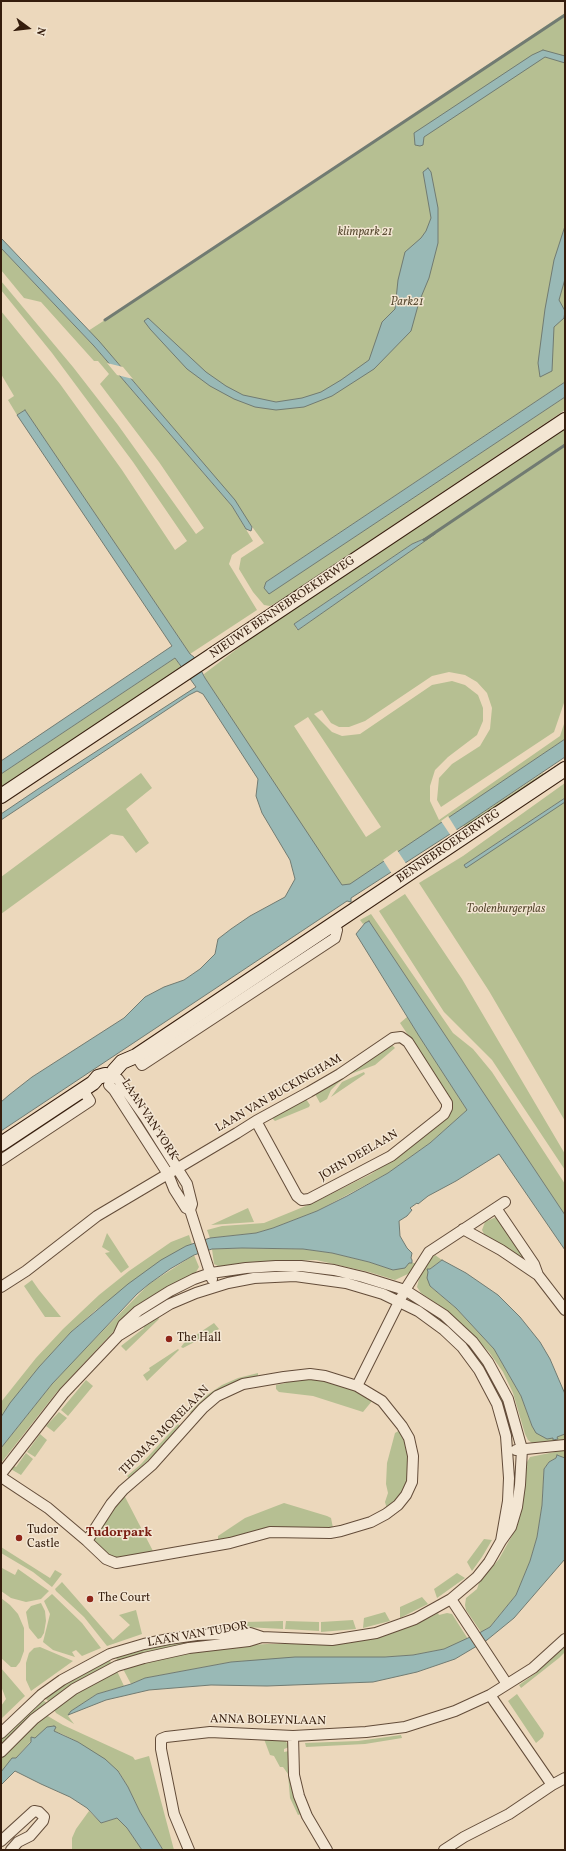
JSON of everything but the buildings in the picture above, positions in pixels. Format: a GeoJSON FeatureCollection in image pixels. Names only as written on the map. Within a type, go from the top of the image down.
{"type":"FeatureCollection","features":[{"type":"Feature","properties":{"kind":"main road","name":"NIEUWE BENNEBROEKERWEG"},"geometry":{"type":"LineString","coordinates":[[1,796],[565,420]]}},
{"type":"Feature","properties":{"kind":"main road","name":"BENNEBROEKERWEG"},"geometry":{"type":"LineString","coordinates":[[113,1080],[132,1058],[565,770]]}},
{"type":"Feature","properties":{"kind":"main road"},"geometry":{"type":"LineString","coordinates":[[1,1144],[88,1086],[113,1080]]}},
{"type":"Feature","properties":{"kind":"street","name":"JOHN DEELAAN"},"geometry":{"type":"LineString","coordinates":[[256,1121],[297,1196],[302,1200],[309,1199],[385,1160],[417,1137],[444,1114],[447,1108],[445,1098],[408,1042],[402,1037]]}},
{"type":"Feature","properties":{"kind":"street","name":"LAAN VAN BUCKINGHAM"},"geometry":{"type":"LineString","coordinates":[[1,1287],[26,1271],[97,1216],[256,1121],[355,1065],[393,1038],[402,1037]]}},
{"type":"Feature","properties":{"kind":"street","name":"LAAN VAN YORK"},"geometry":{"type":"LineString","coordinates":[[113,1080],[146,1117],[178,1168],[186,1184],[192,1204],[190,1210]]}},
{"type":"Feature","properties":{"kind":"street","name":"LAAN VAN YORK"},"geometry":{"type":"LineString","coordinates":[[113,1080],[114,1090],[168,1174],[174,1189],[186,1208],[190,1210],[211,1273]]}},
{"type":"Feature","properties":{"kind":"street"},"geometry":{"type":"LineString","coordinates":[[1,1160],[90,1101],[88,1086]]}},
{"type":"Feature","properties":{"kind":"street"},"geometry":{"type":"LineString","coordinates":[[357,1386],[405,1290],[429,1252],[505,1202]]}},
{"type":"Feature","properties":{"kind":"street"},"geometry":{"type":"LineString","coordinates":[[496,1208],[534,1264],[538,1275],[565,1310]]}},
{"type":"Feature","properties":{"kind":"street"},"geometry":{"type":"LineString","coordinates":[[463,1229],[501,1250],[538,1275]]}},
{"type":"Feature","properties":{"kind":"street","name":"LAAN VAN TUDOR"},"geometry":{"type":"LineString","coordinates":[[1,1733],[41,1695],[62,1680],[110,1654],[169,1639],[197,1635],[250,1633],[262,1637],[332,1640],[376,1633],[415,1619],[451,1599],[477,1577],[489,1562],[501,1540],[511,1526],[517,1507],[522,1449],[508,1399],[474,1342],[444,1315],[405,1290],[363,1277],[307,1266],[246,1268],[211,1273],[194,1279],[155,1299],[138,1311],[123,1325],[118,1336]]}},
{"type":"Feature","properties":{"kind":"street"},"geometry":{"type":"LineString","coordinates":[[211,1273],[214,1286]]}},
{"type":"Feature","properties":{"kind":"street","name":"LAAN VAN TUDOR"},"geometry":{"type":"LineString","coordinates":[[1,1474],[64,1393],[118,1336],[170,1304],[214,1286],[260,1278],[295,1276],[310,1277],[346,1283],[383,1294],[418,1311],[444,1330],[462,1347],[479,1370],[497,1404],[506,1436],[508,1451],[508,1501],[501,1540]]}},
{"type":"Feature","properties":{"kind":"street","name":"THOMAS MORELAAN"},"geometry":{"type":"LineString","coordinates":[[1,1477],[44,1505],[87,1540],[106,1559],[116,1563],[230,1543],[270,1532],[330,1533],[341,1531],[376,1519],[398,1505],[406,1495],[412,1482],[413,1456],[409,1438],[392,1412],[382,1401],[357,1386],[324,1376],[310,1374],[243,1384],[217,1396],[203,1408],[152,1465],[111,1504],[87,1540]]}},
{"type":"Feature","properties":{"kind":"street"},"geometry":{"type":"LineString","coordinates":[[508,1451],[565,1445]]}},
{"type":"Feature","properties":{"kind":"street"},"geometry":{"type":"LineString","coordinates":[[451,1599],[507,1684]]}},
{"type":"Feature","properties":{"kind":"street","name":"LAAN VAN TUDOR"},"geometry":{"type":"LineString","coordinates":[[1,1752],[34,1720],[74,1689],[117,1666],[144,1658],[189,1648],[249,1641],[262,1637]]}},
{"type":"Feature","properties":{"kind":"street","name":"ANNA BOLEYNLAAN"},"geometry":{"type":"LineString","coordinates":[[189,1850],[174,1814],[161,1749],[161,1739],[166,1737],[210,1732],[292,1736],[366,1732],[405,1727],[455,1710],[490,1695],[533,1668],[565,1638]]}},
{"type":"Feature","properties":{"kind":"street"},"geometry":{"type":"LineString","coordinates":[[110,1654],[117,1666]]}},
{"type":"Feature","properties":{"kind":"street"},"geometry":{"type":"LineString","coordinates":[[490,1695],[552,1785]]}},
{"type":"Feature","properties":{"kind":"street"},"geometry":{"type":"LineString","coordinates":[[292,1736],[294,1775],[299,1796],[307,1816],[327,1850]]}},
{"type":"Feature","properties":{"kind":"street"},"geometry":{"type":"LineString","coordinates":[[444,1850],[464,1837],[509,1814],[565,1778]]}},
{"type":"Feature","properties":{"kind":"street"},"geometry":{"type":"LineString","coordinates":[[1,1841],[34,1811],[39,1812],[44,1817],[43,1821],[30,1836],[18,1842],[11,1850]]}},
{"type":"Feature","properties":{"kind":"green space","name":"Park21"},"geometry":{"type":"Polygon","coordinates":[[[565,13],[565,382],[266,582],[264,588],[270,593],[565,397],[565,410],[278,602],[270,606],[264,605],[253,592],[239,569],[241,558],[264,543],[223,487],[119,364],[88,331],[565,13]]]}},
{"type":"Feature","properties":{"kind":"green space"},"geometry":{"type":"Polygon","coordinates":[[[1,248],[94,346],[232,506],[253,541],[232,555],[229,564],[257,610],[190,654],[25,410],[17,415],[8,400],[14,396],[1,374],[1,311],[60,384],[122,470],[175,550],[187,541],[133,462],[52,353],[1,290],[1,281],[73,367],[118,425],[196,534],[204,528],[159,462],[100,384],[109,374],[98,361],[94,361],[41,302],[24,298],[1,270],[1,248]]]}},
{"type":"Feature","properties":{"kind":"green space"},"geometry":{"type":"Polygon","coordinates":[[[565,428],[565,700],[554,732],[441,807],[437,800],[439,778],[452,764],[480,746],[490,729],[492,708],[487,693],[477,682],[465,675],[449,672],[432,676],[365,721],[349,727],[339,727],[331,723],[322,710],[314,714],[332,732],[342,736],[360,734],[432,685],[452,681],[465,685],[478,695],[483,708],[483,721],[477,735],[448,757],[435,770],[430,786],[430,801],[439,820],[560,736],[565,721],[565,739],[350,885],[342,886],[205,678],[204,674],[267,626],[565,428]],[[432,535],[412,544],[294,624],[297,630],[298,630],[432,535]],[[308,717],[294,726],[366,837],[381,827],[308,717]]]}},
{"type":"Feature","properties":{"kind":"green space"},"geometry":{"type":"Polygon","coordinates":[[[175,658],[181,667],[1,787],[1,774],[175,658]]]}},
{"type":"Feature","properties":{"kind":"green space"},"geometry":{"type":"Polygon","coordinates":[[[141,773],[152,788],[126,809],[149,843],[136,853],[123,836],[111,834],[1,914],[1,877],[141,773]]]}},
{"type":"Feature","properties":{"kind":"green space"},"geometry":{"type":"Polygon","coordinates":[[[543,773],[547,776],[465,830],[464,825],[543,773]]]}},
{"type":"Feature","properties":{"kind":"green space","name":"Toolenburgerplas"},"geometry":{"type":"Polygon","coordinates":[[[565,783],[565,798],[464,865],[565,800],[565,1121],[489,991],[419,883],[463,856],[565,783]]]}},
{"type":"Feature","properties":{"kind":"green space"},"geometry":{"type":"Polygon","coordinates":[[[405,894],[462,979],[565,1154],[565,1170],[492,1060],[444,1012],[379,911],[405,894]]]}},
{"type":"Feature","properties":{"kind":"green space"},"geometry":{"type":"Polygon","coordinates":[[[371,914],[453,1033],[473,1049],[492,1072],[565,1184],[565,1215],[369,921],[363,924],[360,920],[371,914]]]}},
{"type":"Feature","properties":{"kind":"green space"},"geometry":{"type":"Polygon","coordinates":[[[407,1017],[467,1110],[430,1143],[388,1173],[317,1211],[256,1233],[210,1238],[207,1230],[222,1226],[264,1223],[313,1203],[371,1174],[395,1158],[451,1112],[452,1101],[400,1023],[407,1017]]]}},
{"type":"Feature","properties":{"kind":"green space"},"geometry":{"type":"Polygon","coordinates":[[[391,1044],[395,1048],[375,1065],[348,1075],[331,1090],[327,1099],[320,1103],[315,1094],[391,1044]]]}},
{"type":"Feature","properties":{"kind":"green space"},"geometry":{"type":"Polygon","coordinates":[[[364,1072],[365,1074],[331,1097],[342,1082],[364,1072]]]}},
{"type":"Feature","properties":{"kind":"green space"},"geometry":{"type":"Polygon","coordinates":[[[306,1099],[310,1105],[309,1107],[275,1121],[272,1118],[306,1099]]]}},
{"type":"Feature","properties":{"kind":"green space"},"geometry":{"type":"Polygon","coordinates":[[[248,1208],[254,1222],[211,1225],[248,1208]]]}},
{"type":"Feature","properties":{"kind":"green space"},"geometry":{"type":"Polygon","coordinates":[[[496,1217],[500,1219],[525,1255],[520,1259],[484,1234],[482,1230],[485,1222],[496,1217]]]}},
{"type":"Feature","properties":{"kind":"green space"},"geometry":{"type":"Polygon","coordinates":[[[107,1233],[129,1267],[121,1273],[105,1253],[110,1252],[102,1247],[107,1233]]]}},
{"type":"Feature","properties":{"kind":"green space"},"geometry":{"type":"Polygon","coordinates":[[[189,1235],[192,1244],[186,1246],[96,1310],[71,1332],[39,1367],[1,1417],[1,1402],[36,1358],[63,1329],[99,1295],[129,1271],[171,1242],[189,1235]]]}},
{"type":"Feature","properties":{"kind":"green space"},"geometry":{"type":"Polygon","coordinates":[[[212,1249],[303,1249],[332,1253],[369,1262],[393,1270],[409,1263],[416,1263],[410,1273],[395,1280],[369,1272],[316,1260],[249,1262],[220,1267],[214,1264],[212,1249]]]}},
{"type":"Feature","properties":{"kind":"green space"},"geometry":{"type":"Polygon","coordinates":[[[194,1255],[199,1267],[196,1272],[141,1305],[115,1330],[56,1393],[1,1463],[1,1448],[52,1384],[74,1360],[149,1284],[194,1255]]]}},
{"type":"Feature","properties":{"kind":"green space"},"geometry":{"type":"Polygon","coordinates":[[[435,1255],[442,1260],[430,1269],[430,1286],[456,1308],[494,1349],[521,1396],[532,1426],[553,1438],[553,1440],[565,1434],[565,1441],[538,1445],[537,1443],[532,1443],[528,1440],[513,1393],[503,1372],[489,1352],[450,1313],[421,1293],[417,1287],[419,1279],[429,1259],[435,1255]]]}},
{"type":"Feature","properties":{"kind":"green space"},"geometry":{"type":"Polygon","coordinates":[[[32,1280],[61,1317],[45,1317],[24,1286],[32,1280]]]}},
{"type":"Feature","properties":{"kind":"green space"},"geometry":{"type":"Polygon","coordinates":[[[415,1299],[469,1340],[499,1384],[517,1436],[510,1437],[492,1385],[420,1308],[414,1301],[415,1299]]]}},
{"type":"Feature","properties":{"kind":"green space"},"geometry":{"type":"Polygon","coordinates":[[[157,1316],[159,1319],[126,1351],[121,1346],[144,1328],[142,1324],[157,1316]]]}},
{"type":"Feature","properties":{"kind":"green space"},"geometry":{"type":"Polygon","coordinates":[[[214,1323],[219,1329],[183,1348],[181,1347],[184,1343],[214,1323]]]}},
{"type":"Feature","properties":{"kind":"green space"},"geometry":{"type":"Polygon","coordinates":[[[178,1349],[179,1350],[147,1381],[143,1375],[150,1370],[149,1368],[178,1349]]]}},
{"type":"Feature","properties":{"kind":"green space"},"geometry":{"type":"Polygon","coordinates":[[[258,1373],[258,1377],[227,1386],[213,1394],[192,1414],[190,1412],[207,1395],[222,1385],[238,1378],[258,1373]]]}},
{"type":"Feature","properties":{"kind":"green space"},"geometry":{"type":"Polygon","coordinates":[[[309,1378],[321,1379],[364,1394],[363,1396],[372,1401],[363,1412],[313,1396],[279,1392],[276,1389],[276,1385],[286,1383],[286,1380],[309,1378]]]}},
{"type":"Feature","properties":{"kind":"green space"},"geometry":{"type":"Polygon","coordinates":[[[86,1380],[93,1386],[68,1416],[61,1410],[86,1380]]]}},
{"type":"Feature","properties":{"kind":"green space"},"geometry":{"type":"Polygon","coordinates":[[[59,1412],[67,1418],[54,1432],[46,1426],[59,1412]]]}},
{"type":"Feature","properties":{"kind":"green space"},"geometry":{"type":"Polygon","coordinates":[[[178,1424],[180,1426],[156,1453],[129,1478],[127,1476],[141,1464],[178,1424]]]}},
{"type":"Feature","properties":{"kind":"green space"},"geometry":{"type":"Polygon","coordinates":[[[400,1430],[408,1449],[408,1477],[405,1488],[397,1500],[387,1509],[385,1502],[388,1493],[386,1484],[387,1463],[395,1433],[400,1430]]]}},
{"type":"Feature","properties":{"kind":"green space"},"geometry":{"type":"Polygon","coordinates":[[[40,1434],[47,1440],[35,1457],[27,1452],[40,1434]]]}},
{"type":"Feature","properties":{"kind":"green space"},"geometry":{"type":"Polygon","coordinates":[[[565,1450],[565,1458],[557,1455],[556,1458],[549,1462],[544,1469],[542,1505],[537,1537],[530,1561],[516,1595],[490,1627],[481,1632],[466,1610],[466,1598],[477,1589],[479,1583],[499,1559],[513,1534],[522,1502],[526,1464],[530,1457],[565,1450]]]}},
{"type":"Feature","properties":{"kind":"green space"},"geometry":{"type":"Polygon","coordinates":[[[26,1453],[33,1459],[21,1475],[9,1468],[12,1465],[16,1467],[26,1453]]]}},
{"type":"Feature","properties":{"kind":"green space"},"geometry":{"type":"Polygon","coordinates":[[[124,1495],[153,1551],[125,1558],[113,1558],[97,1547],[93,1538],[95,1531],[124,1495]]]}},
{"type":"Feature","properties":{"kind":"green space"},"geometry":{"type":"Polygon","coordinates":[[[284,1503],[331,1518],[333,1528],[239,1536],[218,1541],[218,1536],[245,1518],[284,1503]]]}},
{"type":"Feature","properties":{"kind":"green space"},"geometry":{"type":"Polygon","coordinates":[[[484,1539],[492,1540],[472,1571],[467,1562],[484,1539]]]}},
{"type":"Feature","properties":{"kind":"green space"},"geometry":{"type":"Polygon","coordinates":[[[1,1547],[50,1578],[55,1570],[62,1574],[52,1587],[33,1572],[1,1553],[1,1547]]]}},
{"type":"Feature","properties":{"kind":"green space"},"geometry":{"type":"Polygon","coordinates":[[[2,1568],[15,1575],[18,1569],[49,1591],[41,1599],[26,1602],[11,1598],[1,1591],[2,1568]]]}},
{"type":"Feature","properties":{"kind":"green space"},"geometry":{"type":"Polygon","coordinates":[[[457,1573],[465,1578],[437,1598],[434,1589],[457,1573]]]}},
{"type":"Feature","properties":{"kind":"green space"},"geometry":{"type":"Polygon","coordinates":[[[62,1582],[113,1640],[130,1625],[119,1615],[136,1610],[142,1634],[107,1646],[84,1617],[56,1591],[55,1589],[62,1582]]]}},
{"type":"Feature","properties":{"kind":"green space"},"geometry":{"type":"Polygon","coordinates":[[[52,1594],[82,1623],[101,1648],[82,1656],[76,1650],[72,1652],[75,1657],[53,1650],[43,1642],[50,1614],[44,1601],[52,1594]]]}},
{"type":"Feature","properties":{"kind":"green space"},"geometry":{"type":"Polygon","coordinates":[[[422,1597],[428,1604],[400,1618],[400,1607],[422,1597]]]}},
{"type":"Feature","properties":{"kind":"green space"},"geometry":{"type":"Polygon","coordinates":[[[1,1598],[18,1614],[24,1628],[24,1651],[20,1662],[16,1667],[11,1667],[1,1658],[1,1598]]]}},
{"type":"Feature","properties":{"kind":"green space"},"geometry":{"type":"Polygon","coordinates":[[[41,1603],[45,1611],[46,1621],[44,1633],[41,1638],[38,1639],[29,1628],[26,1612],[31,1606],[41,1603]]]}},
{"type":"Feature","properties":{"kind":"green space"},"geometry":{"type":"Polygon","coordinates":[[[385,1612],[390,1621],[363,1628],[364,1618],[385,1612]]]}},
{"type":"Feature","properties":{"kind":"green space"},"geometry":{"type":"Polygon","coordinates":[[[438,1613],[439,1615],[447,1613],[452,1614],[468,1639],[444,1649],[413,1655],[231,1662],[145,1678],[131,1684],[123,1669],[137,1663],[217,1647],[267,1644],[338,1644],[360,1641],[390,1633],[427,1619],[438,1613]]]}},
{"type":"Feature","properties":{"kind":"green space"},"geometry":{"type":"Polygon","coordinates":[[[353,1620],[356,1629],[321,1632],[321,1622],[353,1620]]]}},
{"type":"Feature","properties":{"kind":"green space"},"geometry":{"type":"Polygon","coordinates":[[[283,1621],[283,1629],[245,1627],[245,1622],[283,1621]]]}},
{"type":"Feature","properties":{"kind":"green space"},"geometry":{"type":"Polygon","coordinates":[[[286,1621],[319,1622],[319,1631],[285,1629],[286,1621]]]}},
{"type":"Feature","properties":{"kind":"green space"},"geometry":{"type":"Polygon","coordinates":[[[252,1637],[118,1661],[116,1658],[123,1653],[185,1640],[252,1637]]]}},
{"type":"Feature","properties":{"kind":"green space"},"geometry":{"type":"Polygon","coordinates":[[[40,1647],[73,1661],[31,1691],[26,1680],[26,1663],[29,1653],[34,1648],[40,1647]]]}},
{"type":"Feature","properties":{"kind":"green space"},"geometry":{"type":"Polygon","coordinates":[[[565,1647],[565,1652],[559,1658],[521,1688],[519,1685],[536,1673],[565,1647]]]}},
{"type":"Feature","properties":{"kind":"green space"},"geometry":{"type":"Polygon","coordinates":[[[108,1658],[112,1664],[49,1702],[44,1697],[108,1658]]]}},
{"type":"Feature","properties":{"kind":"green space"},"geometry":{"type":"Polygon","coordinates":[[[1,1668],[25,1696],[1,1719],[1,1706],[6,1699],[1,1686],[1,1668]]]}},
{"type":"Feature","properties":{"kind":"green space"},"geometry":{"type":"Polygon","coordinates":[[[117,1671],[124,1686],[97,1694],[71,1711],[68,1716],[74,1724],[56,1713],[53,1708],[77,1691],[117,1671]]]}},
{"type":"Feature","properties":{"kind":"green space"},"geometry":{"type":"Polygon","coordinates":[[[517,1694],[544,1733],[543,1737],[536,1743],[508,1701],[517,1694]]]}},
{"type":"Feature","properties":{"kind":"green space"},"geometry":{"type":"Polygon","coordinates":[[[41,1699],[47,1703],[1,1749],[1,1738],[41,1699]]]}},
{"type":"Feature","properties":{"kind":"green space"},"geometry":{"type":"Polygon","coordinates":[[[46,1715],[63,1725],[133,1757],[135,1760],[149,1756],[174,1850],[163,1850],[140,1812],[119,1772],[78,1742],[62,1734],[53,1731],[31,1741],[1,1775],[1,1759],[43,1716],[46,1715]]]}},
{"type":"Feature","properties":{"kind":"green space"},"geometry":{"type":"Polygon","coordinates":[[[401,1735],[402,1738],[365,1744],[306,1747],[305,1743],[358,1741],[401,1735]]]}},
{"type":"Feature","properties":{"kind":"green space"},"geometry":{"type":"Polygon","coordinates":[[[264,1739],[285,1740],[289,1747],[284,1749],[284,1752],[289,1751],[301,1814],[298,1815],[290,1798],[288,1774],[283,1767],[280,1767],[274,1756],[270,1755],[264,1739]]]}},
{"type":"Feature","properties":{"kind":"green space"},"geometry":{"type":"Polygon","coordinates":[[[89,1811],[101,1823],[117,1818],[127,1828],[142,1850],[72,1850],[72,1838],[76,1829],[89,1811]]]}},
{"type":"Feature","properties":{"kind":"water"},"geometry":{"type":"Polygon","coordinates":[[[543,50],[565,56],[565,63],[545,57],[424,137],[423,145],[415,145],[414,133],[532,55],[543,50]]]}},
{"type":"Feature","properties":{"kind":"water"},"geometry":{"type":"Polygon","coordinates":[[[428,168],[431,172],[438,208],[438,243],[429,278],[419,302],[411,331],[374,369],[332,396],[304,407],[276,410],[255,407],[234,399],[210,386],[187,369],[144,321],[148,318],[206,372],[226,386],[243,395],[276,402],[302,398],[321,392],[369,360],[382,322],[395,309],[398,280],[405,252],[421,238],[426,231],[431,218],[423,172],[428,168]]]}},
{"type":"Feature","properties":{"kind":"water"},"geometry":{"type":"Polygon","coordinates":[[[565,226],[565,279],[559,300],[565,311],[564,318],[554,327],[552,371],[540,377],[538,363],[545,309],[554,260],[565,226]]]}},
{"type":"Feature","properties":{"kind":"water"},"geometry":{"type":"Polygon","coordinates":[[[1,238],[99,341],[235,500],[252,527],[251,531],[246,529],[232,506],[94,346],[1,248],[1,238]]]}},
{"type":"Feature","properties":{"kind":"water"},"geometry":{"type":"Polygon","coordinates":[[[565,382],[565,397],[269,594],[264,588],[266,582],[565,382]]]}},
{"type":"Feature","properties":{"kind":"water"},"geometry":{"type":"Polygon","coordinates":[[[25,410],[190,654],[194,657],[205,678],[342,885],[350,884],[565,739],[565,757],[464,825],[351,898],[351,902],[347,901],[1,1131],[1,1102],[9,1095],[32,1077],[124,1018],[145,997],[164,987],[184,980],[200,969],[215,954],[218,939],[250,916],[285,897],[295,879],[290,860],[262,813],[256,796],[258,779],[203,694],[197,691],[1,820],[1,814],[196,687],[175,658],[1,774],[1,761],[172,646],[17,415],[25,410]]]}},
{"type":"Feature","properties":{"kind":"water"},"geometry":{"type":"Polygon","coordinates":[[[435,534],[298,630],[294,624],[412,544],[435,534]]]}},
{"type":"Feature","properties":{"kind":"water"},"geometry":{"type":"Polygon","coordinates":[[[565,798],[565,802],[466,868],[464,865],[565,798]]]}},
{"type":"Feature","properties":{"kind":"water"},"geometry":{"type":"Polygon","coordinates":[[[369,921],[565,1215],[565,1250],[499,1154],[456,1181],[428,1196],[418,1204],[417,1203],[410,1208],[412,1210],[407,1216],[399,1221],[400,1236],[407,1248],[412,1253],[412,1263],[409,1263],[405,1268],[393,1270],[369,1262],[332,1253],[303,1249],[212,1249],[194,1255],[170,1269],[137,1294],[52,1384],[1,1448],[1,1417],[10,1403],[39,1367],[71,1332],[128,1284],[161,1260],[186,1246],[210,1238],[256,1233],[317,1211],[388,1173],[430,1143],[467,1110],[356,934],[365,923],[369,921]]]}},
{"type":"Feature","properties":{"kind":"water"},"geometry":{"type":"Polygon","coordinates":[[[442,1260],[466,1273],[498,1295],[520,1317],[540,1342],[550,1359],[565,1394],[565,1434],[557,1437],[558,1439],[547,1439],[536,1433],[521,1396],[494,1349],[456,1308],[430,1286],[427,1278],[427,1269],[430,1269],[442,1260]]]}},
{"type":"Feature","properties":{"kind":"water"},"geometry":{"type":"Polygon","coordinates":[[[557,1455],[565,1458],[565,1559],[514,1618],[487,1640],[455,1659],[417,1672],[373,1682],[267,1686],[211,1685],[149,1690],[106,1700],[68,1715],[71,1711],[97,1694],[131,1684],[145,1678],[231,1662],[295,1657],[385,1657],[413,1655],[444,1649],[481,1632],[490,1627],[516,1595],[530,1561],[537,1537],[542,1505],[544,1469],[549,1462],[556,1458],[557,1455]]]}},
{"type":"Feature","properties":{"kind":"water"},"geometry":{"type":"Polygon","coordinates":[[[47,1727],[56,1727],[54,1731],[78,1742],[105,1759],[118,1771],[163,1850],[142,1850],[127,1828],[117,1818],[101,1823],[87,1808],[70,1797],[15,1771],[1,1785],[1,1772],[12,1758],[16,1758],[31,1742],[31,1737],[35,1738],[47,1727]]]}},
{"type":"Feature","properties":{"kind":"pier"},"geometry":{"type":"Polygon","coordinates":[[[107,363],[123,367],[133,379],[117,375],[107,363]]]}},
{"type":"Feature","properties":{"kind":"pier"},"geometry":{"type":"Polygon","coordinates":[[[448,816],[458,832],[451,836],[441,821],[448,816]]]}},
{"type":"Feature","properties":{"kind":"pier"},"geometry":{"type":"Polygon","coordinates":[[[397,850],[407,865],[392,874],[383,860],[397,850]]]}},
{"type":"Feature","properties":{"kind":"waterway"},"geometry":{"type":"LineString","coordinates":[[105,320],[565,15]]}},
{"type":"Feature","properties":{"kind":"waterway"},"geometry":{"type":"LineString","coordinates":[[424,540],[565,445]]}},
{"type":"Feature","properties":{"kind":"place","name":"The Hall"},"geometry":{"type":"Point","coordinates":[169,1339]}},
{"type":"Feature","properties":{"kind":"place","name":"Tudor Castle"},"geometry":{"type":"Point","coordinates":[19,1538]}},
{"type":"Feature","properties":{"kind":"place","name":"The Court"},"geometry":{"type":"Point","coordinates":[90,1599]}},
{"type":"Feature","properties":{"kind":"district","name":"Tudorpark"},"geometry":{"type":"Point","coordinates":[119,1534]}},
{"type":"Feature","properties":{"kind":"park label","name":"klimpark 21"},"geometry":{"type":"Point","coordinates":[365,233]}}]}
